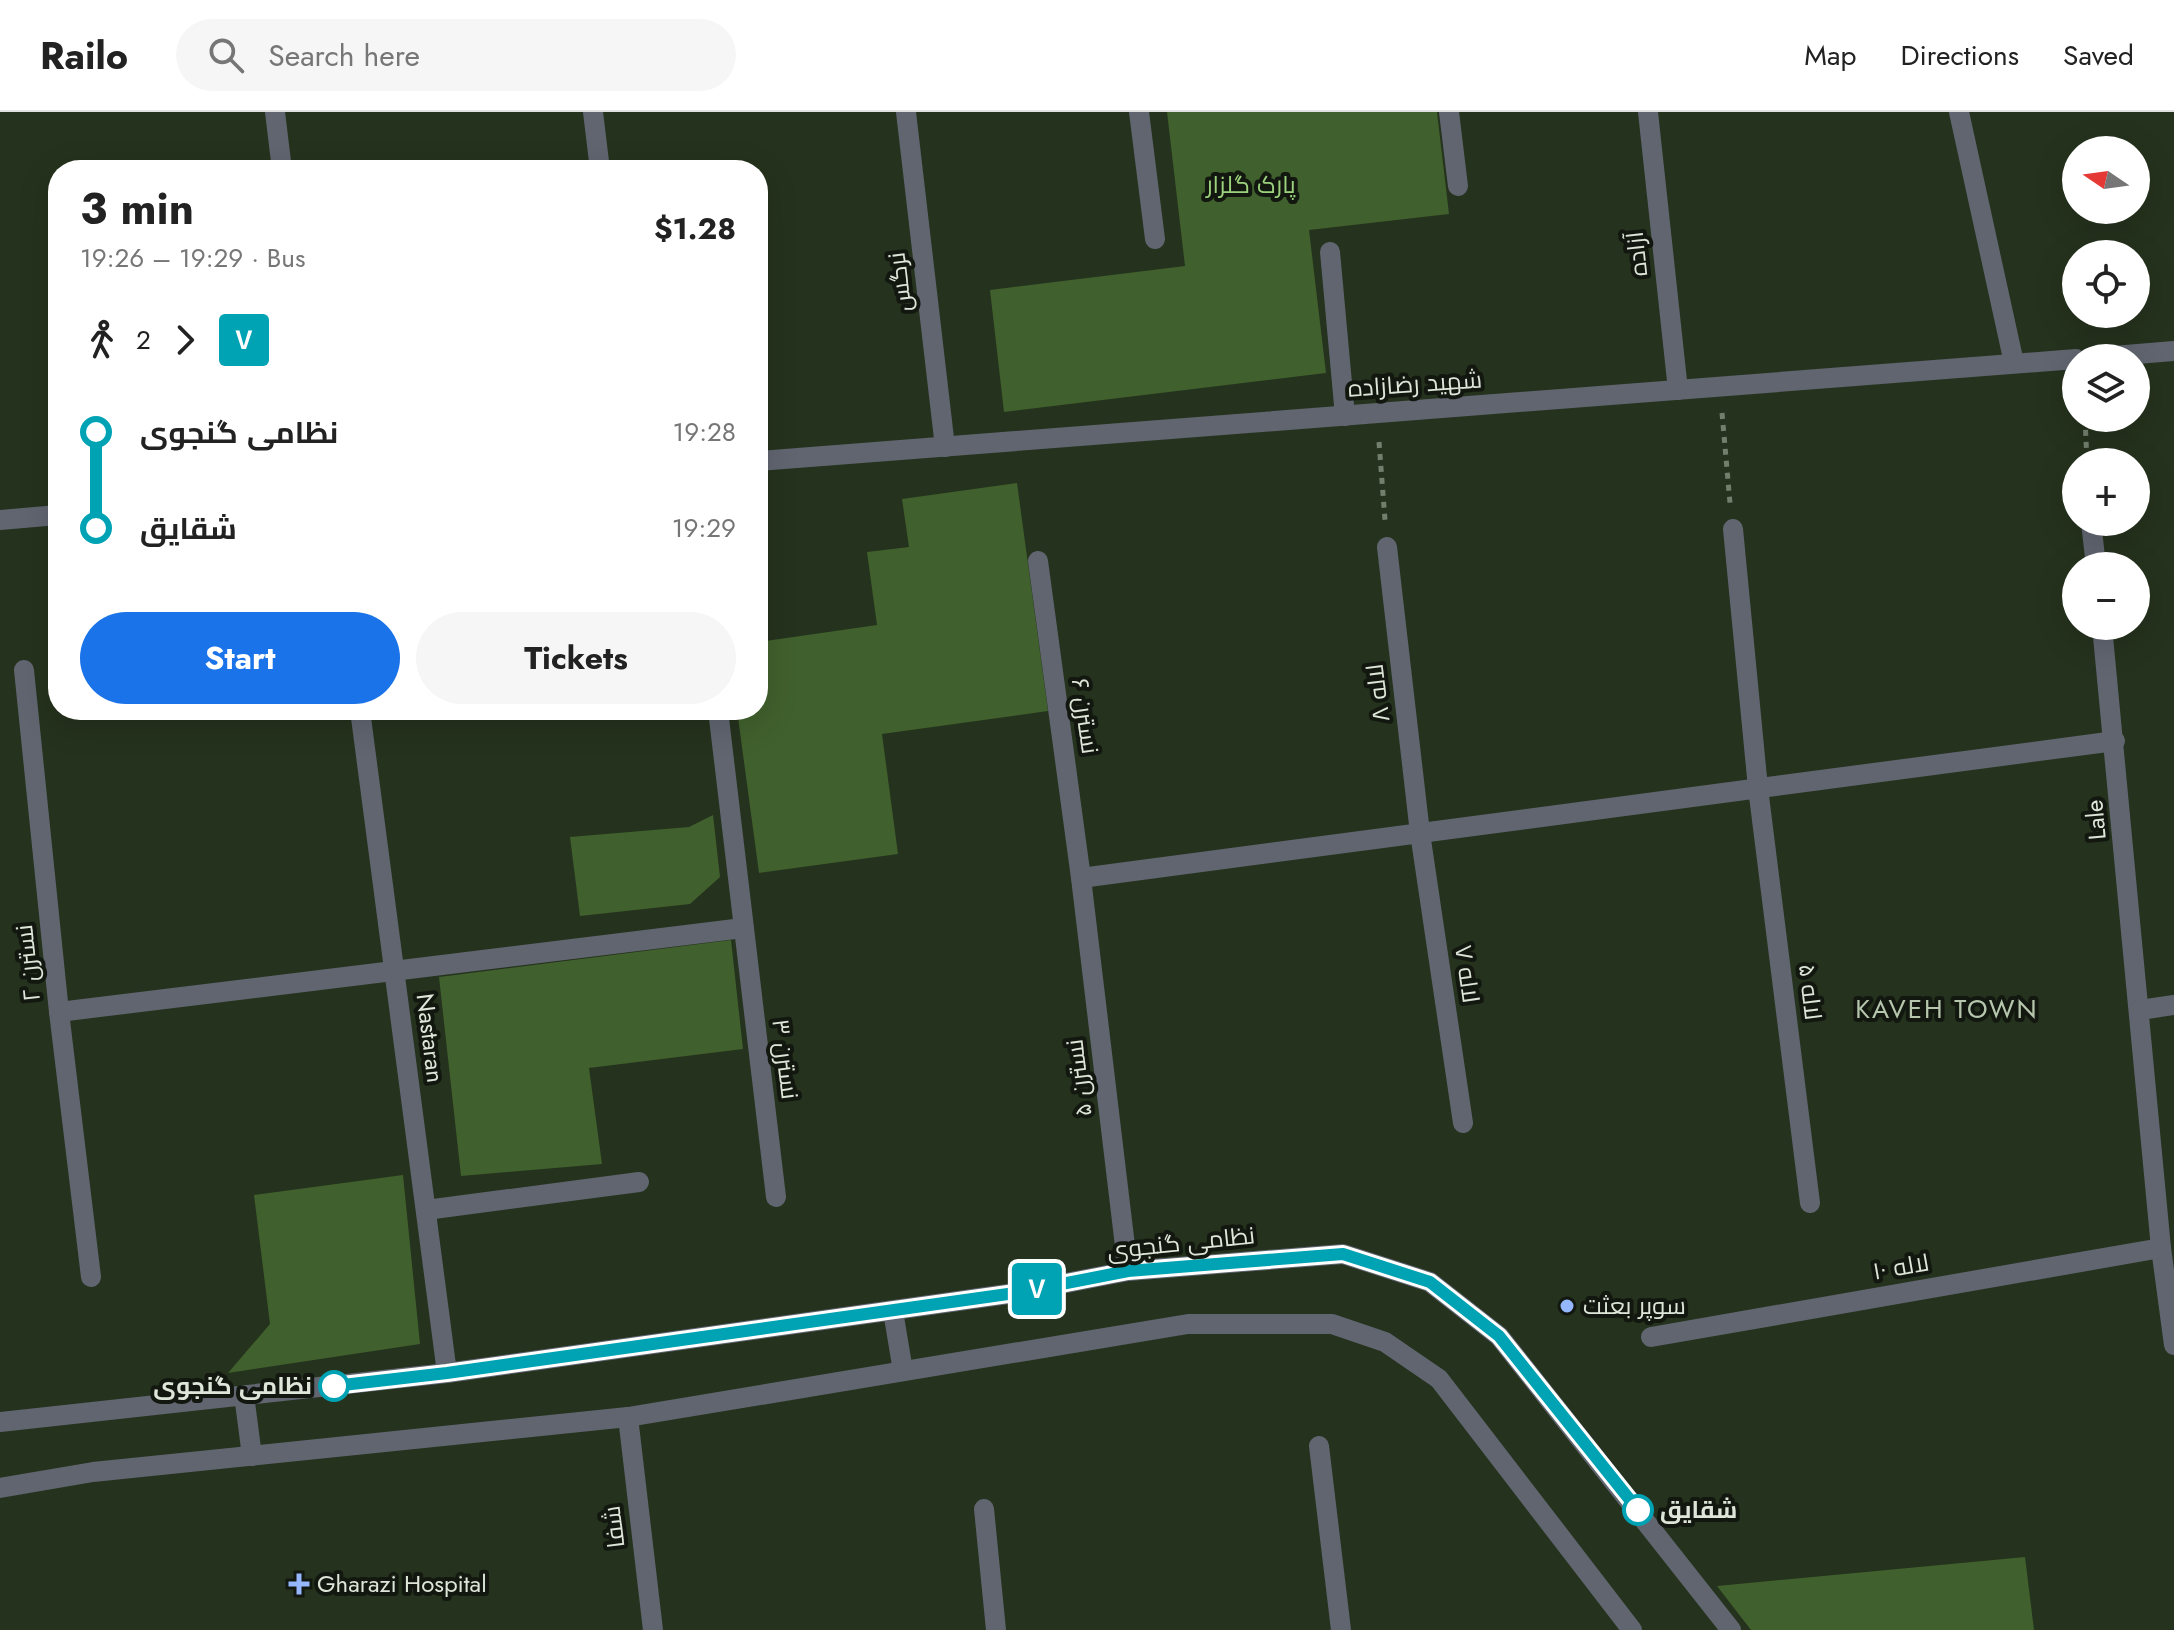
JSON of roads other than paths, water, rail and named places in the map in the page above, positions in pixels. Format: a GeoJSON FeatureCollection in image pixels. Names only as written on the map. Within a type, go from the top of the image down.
{"type":"FeatureCollection","features":[{"type":"Feature","properties":{"kind":"street"},"geometry":{"type":"LineString","coordinates":[[275,112],[281,160]]}},
{"type":"Feature","properties":{"kind":"street"},"geometry":{"type":"LineString","coordinates":[[593,112],[599,160]]}},
{"type":"Feature","properties":{"kind":"street","name":"نرگس"},"geometry":{"type":"LineString","coordinates":[[906,112],[945,447]]}},
{"type":"Feature","properties":{"kind":"street"},"geometry":{"type":"LineString","coordinates":[[1139,112],[1155,239]]}},
{"type":"Feature","properties":{"kind":"street"},"geometry":{"type":"LineString","coordinates":[[1449,112],[1458,186]]}},
{"type":"Feature","properties":{"kind":"street","name":"آزاده"},"geometry":{"type":"LineString","coordinates":[[1648,112],[1678,390]]}},
{"type":"Feature","properties":{"kind":"street"},"geometry":{"type":"LineString","coordinates":[[1959,112],[2014,363]]}},
{"type":"Feature","properties":{"kind":"street"},"geometry":{"type":"LineString","coordinates":[[1330,252],[1345,416]]}},
{"type":"Feature","properties":{"kind":"street"},"geometry":{"type":"LineString","coordinates":[[2150,353],[2174,351]]}},
{"type":"Feature","properties":{"kind":"street","name":"شهید رضازاده"},"geometry":{"type":"LineString","coordinates":[[768,460],[2062,360]]}},
{"type":"Feature","properties":{"kind":"street"},"geometry":{"type":"LineString","coordinates":[[0,520],[48,516]]}},
{"type":"Feature","properties":{"kind":"street","name":"لاله ۵"},"geometry":{"type":"LineString","coordinates":[[1733,529],[1758,788],[1810,1203]]}},
{"type":"Feature","properties":{"kind":"street","name":"لاله ۸"},"geometry":{"type":"LineString","coordinates":[[1387,547],[1420,833]]}},
{"type":"Feature","properties":{"kind":"street","name":"نسترن ۶"},"geometry":{"type":"LineString","coordinates":[[1038,561],[1081,878]]}},
{"type":"Feature","properties":{"kind":"street","name":"Lale"},"geometry":{"type":"LineString","coordinates":[[2104,640],[2161,1248],[2174,1345]]}},
{"type":"Feature","properties":{"kind":"street","name":"نسترن ۲"},"geometry":{"type":"LineString","coordinates":[[24,670],[59,1012],[91,1277]]}},
{"type":"Feature","properties":{"kind":"street","name":"Nastaran"},"geometry":{"type":"LineString","coordinates":[[361,720],[447,1373]]}},
{"type":"Feature","properties":{"kind":"street","name":"نسترن ۳"},"geometry":{"type":"LineString","coordinates":[[719,720],[776,1197]]}},
{"type":"Feature","properties":{"kind":"street"},"geometry":{"type":"LineString","coordinates":[[1081,878],[2115,741]]}},
{"type":"Feature","properties":{"kind":"street","name":"لاله ۷"},"geometry":{"type":"LineString","coordinates":[[1420,833],[1463,1123]]}},
{"type":"Feature","properties":{"kind":"street","name":"نسترن ۵"},"geometry":{"type":"LineString","coordinates":[[1081,878],[1128,1271]]}},
{"type":"Feature","properties":{"kind":"street"},"geometry":{"type":"LineString","coordinates":[[59,1012],[743,928]]}},
{"type":"Feature","properties":{"kind":"street"},"geometry":{"type":"LineString","coordinates":[[2140,1010],[2174,1005]]}},
{"type":"Feature","properties":{"kind":"street"},"geometry":{"type":"LineString","coordinates":[[426,1210],[639,1182]]}},
{"type":"Feature","properties":{"kind":"street","name":"لاله ۱۰"},"geometry":{"type":"LineString","coordinates":[[1651,1337],[2161,1248]]}},
{"type":"Feature","properties":{"kind":"street","name":"نظامی گنجوی"},"geometry":{"type":"LineString","coordinates":[[0,1422],[447,1373],[1015,1293],[1128,1271],[1343,1254],[1430,1282],[1499,1336],[1731,1630]]}},
{"type":"Feature","properties":{"kind":"street"},"geometry":{"type":"LineString","coordinates":[[893,1311],[903,1371]]}},
{"type":"Feature","properties":{"kind":"street"},"geometry":{"type":"LineString","coordinates":[[0,1488],[93,1472],[628,1417],[1188,1324],[1332,1324],[1385,1342],[1439,1379],[1632,1630]]}},
{"type":"Feature","properties":{"kind":"street"},"geometry":{"type":"LineString","coordinates":[[244,1395],[252,1456]]}},
{"type":"Feature","properties":{"kind":"street","name":"شفا"},"geometry":{"type":"LineString","coordinates":[[628,1417],[653,1630]]}},
{"type":"Feature","properties":{"kind":"street"},"geometry":{"type":"LineString","coordinates":[[1319,1446],[1341,1630]]}},
{"type":"Feature","properties":{"kind":"street"},"geometry":{"type":"LineString","coordinates":[[984,1509],[996,1630]]}},
{"type":"Feature","properties":{"kind":"place","name":"سوپر بعثت"},"geometry":{"type":"Point","coordinates":[1567,1306]}},
{"type":"Feature","properties":{"kind":"place","name":"نظامی گنجوی"},"geometry":{"type":"Point","coordinates":[334,1386]}},
{"type":"Feature","properties":{"kind":"place","name":"شقایق"},"geometry":{"type":"Point","coordinates":[1638,1510]}},
{"type":"Feature","properties":{"kind":"place","name":"Gharazi Hospital"},"geometry":{"type":"Point","coordinates":[299,1584]}},
{"type":"Feature","properties":{"kind":"district","name":"KAVEH TOWN"},"geometry":{"type":"Point","coordinates":[1947,1009]}},
{"type":"Feature","properties":{"kind":"park label","name":"پارک گلزار"},"geometry":{"type":"Point","coordinates":[1251,185]}}]}
